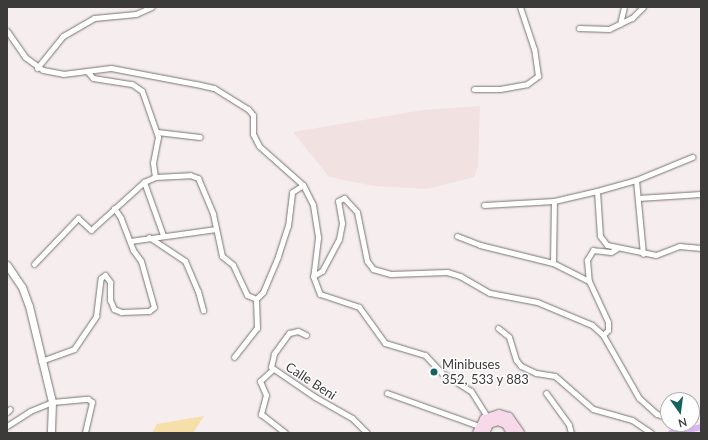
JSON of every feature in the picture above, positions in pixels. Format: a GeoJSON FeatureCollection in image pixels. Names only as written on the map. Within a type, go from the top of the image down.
{"type":"FeatureCollection","features":[{"type":"Feature","properties":{"kind":"main road"},"geometry":{"type":"LineString","coordinates":[[478,429],[495,414],[506,415],[520,433]]}},
{"type":"Feature","properties":{"kind":"main road"},"geometry":{"type":"LineString","coordinates":[[485,433],[489,419]]}},
{"type":"Feature","properties":{"kind":"main road"},"geometry":{"type":"LineString","coordinates":[[489,419],[504,422],[511,433]]}},
{"type":"Feature","properties":{"kind":"street"},"geometry":{"type":"LineString","coordinates":[[37,68],[63,36],[94,18],[136,14],[152,7]]}},
{"type":"Feature","properties":{"kind":"street"},"geometry":{"type":"LineString","coordinates":[[474,89],[500,89],[527,84],[538,76],[536,56],[520,7]]}},
{"type":"Feature","properties":{"kind":"street"},"geometry":{"type":"LineString","coordinates":[[620,24],[624,7]]}},
{"type":"Feature","properties":{"kind":"street"},"geometry":{"type":"LineString","coordinates":[[579,28],[609,29],[632,18],[643,7]]}},
{"type":"Feature","properties":{"kind":"street"},"geometry":{"type":"LineString","coordinates":[[7,31],[25,57],[37,68],[63,74],[111,68],[214,88],[251,112],[253,134],[259,146],[303,185],[313,205],[318,226],[313,276],[320,294],[359,307],[364,312],[381,340],[391,346],[426,355],[442,373],[471,391],[489,419]]}},
{"type":"Feature","properties":{"kind":"street"},"geometry":{"type":"LineString","coordinates":[[87,71],[93,78],[132,84],[140,88],[144,95],[157,132],[158,144],[153,163],[156,177]]}},
{"type":"Feature","properties":{"kind":"street"},"geometry":{"type":"LineString","coordinates":[[157,132],[200,137]]}},
{"type":"Feature","properties":{"kind":"street"},"geometry":{"type":"LineString","coordinates":[[484,205],[554,201],[636,180],[692,157]]}},
{"type":"Feature","properties":{"kind":"street"},"geometry":{"type":"LineString","coordinates":[[34,264],[78,218],[91,230],[144,182],[156,177],[190,175],[198,178],[216,229],[222,256],[233,265],[248,295],[256,299]]}},
{"type":"Feature","properties":{"kind":"street"},"geometry":{"type":"LineString","coordinates":[[636,180],[643,254]]}},
{"type":"Feature","properties":{"kind":"street"},"geometry":{"type":"LineString","coordinates":[[144,182],[163,235]]}},
{"type":"Feature","properties":{"kind":"street"},"geometry":{"type":"LineString","coordinates":[[234,356],[257,328],[256,299],[263,292],[278,256],[288,226],[292,192],[303,185]]}},
{"type":"Feature","properties":{"kind":"street"},"geometry":{"type":"LineString","coordinates":[[597,191],[600,236],[607,245],[616,249],[656,255],[679,246],[701,248]]}},
{"type":"Feature","properties":{"kind":"street"},"geometry":{"type":"LineString","coordinates":[[638,198],[701,194]]}},
{"type":"Feature","properties":{"kind":"street"},"geometry":{"type":"LineString","coordinates":[[313,276],[322,270],[339,238],[342,223],[338,201],[344,198],[357,212],[367,261],[373,269],[391,274],[447,272],[460,276],[490,293],[538,302],[592,325],[603,335],[639,398],[660,415]]}},
{"type":"Feature","properties":{"kind":"street"},"geometry":{"type":"LineString","coordinates":[[553,263],[554,201]]}},
{"type":"Feature","properties":{"kind":"street"},"geometry":{"type":"LineString","coordinates":[[42,361],[74,349],[96,316],[101,278],[105,275],[110,282],[110,300],[114,309],[121,312],[149,311],[154,307],[141,261],[132,250],[130,241],[114,208]]}},
{"type":"Feature","properties":{"kind":"street"},"geometry":{"type":"LineString","coordinates":[[130,241],[163,235],[216,229]]}},
{"type":"Feature","properties":{"kind":"street"},"geometry":{"type":"LineString","coordinates":[[457,236],[480,244],[553,263],[589,281]]}},
{"type":"Feature","properties":{"kind":"street"},"geometry":{"type":"LineString","coordinates":[[149,237],[185,261],[198,291],[203,310]]}},
{"type":"Feature","properties":{"kind":"street"},"geometry":{"type":"LineString","coordinates":[[603,335],[608,330],[608,322],[589,281],[589,254],[593,250],[612,252],[616,249]]}},
{"type":"Feature","properties":{"kind":"street"},"geometry":{"type":"LineString","coordinates":[[7,265],[22,287],[27,300],[52,402],[51,433]]}},
{"type":"Feature","properties":{"kind":"street"},"geometry":{"type":"LineString","coordinates":[[498,328],[508,337],[516,360],[521,366],[536,373],[555,376],[594,409],[632,420],[651,433]]}},
{"type":"Feature","properties":{"kind":"street","name":"Calle Beni"},"geometry":{"type":"LineString","coordinates":[[306,335],[298,331],[288,333],[274,354],[270,364],[273,369],[352,418],[367,433]]}},
{"type":"Feature","properties":{"kind":"street"},"geometry":{"type":"LineString","coordinates":[[273,369],[260,381],[266,395],[260,414],[285,433]]}},
{"type":"Feature","properties":{"kind":"street"},"geometry":{"type":"LineString","coordinates":[[387,392],[478,429]]}},
{"type":"Feature","properties":{"kind":"street"},"geometry":{"type":"LineString","coordinates":[[546,393],[569,425],[571,433]]}},
{"type":"Feature","properties":{"kind":"street"},"geometry":{"type":"LineString","coordinates":[[7,426],[30,411],[52,402],[79,398],[91,400],[85,433]]}},
{"type":"Feature","properties":{"kind":"shaded area"},"geometry":{"type":"Polygon","coordinates":[[[480,106],[478,167],[474,177],[427,189],[374,186],[329,177],[293,132],[423,110],[480,106]]]}},
{"type":"Feature","properties":{"kind":"shaded area"},"geometry":{"type":"Polygon","coordinates":[[[204,416],[193,433],[152,433],[157,424],[204,416]]]}},
{"type":"Feature","properties":{"kind":"waterway"},"geometry":{"type":"LineString","coordinates":[[671,433],[701,427]]}},
{"type":"Feature","properties":{"kind":"place","name":"Minibuses 352, 533 y 883"},"geometry":{"type":"Point","coordinates":[434,372]}}]}
